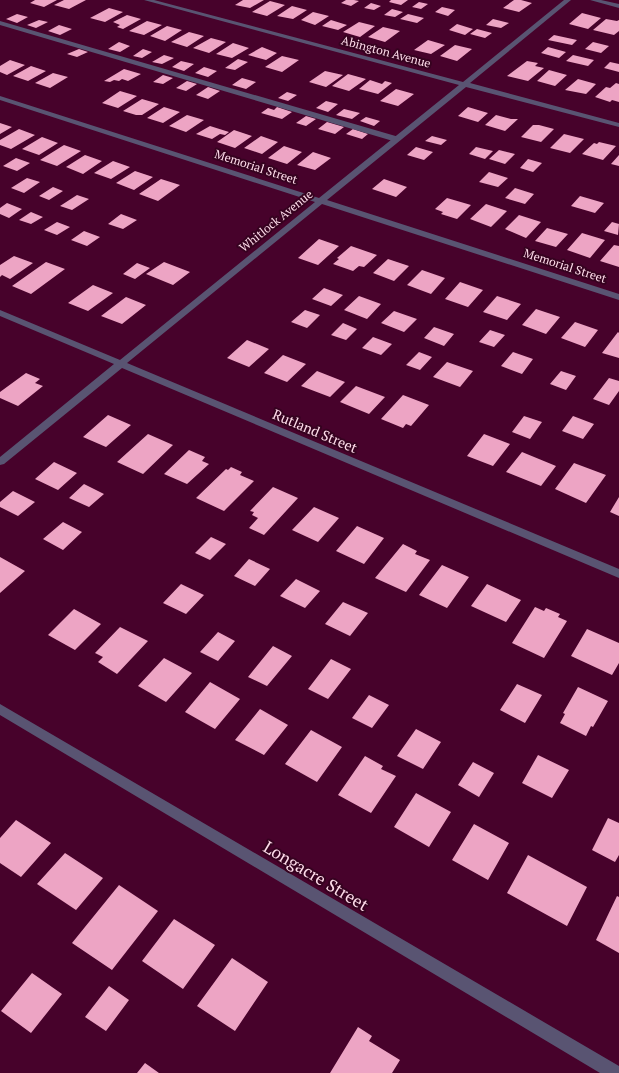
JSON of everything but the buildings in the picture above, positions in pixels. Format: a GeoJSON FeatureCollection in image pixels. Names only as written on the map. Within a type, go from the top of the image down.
{"type":"FeatureCollection","features":[{"type":"Feature","properties":{"kind":"street","name":"Abington Avenue"},"geometry":{"type":"LineString","coordinates":[[147,0],[619,125]]}},
{"type":"Feature","properties":{"kind":"street","name":"Whitlock Avenue"},"geometry":{"type":"LineString","coordinates":[[0,462],[568,0]]}},
{"type":"Feature","properties":{"kind":"street"},"geometry":{"type":"LineString","coordinates":[[593,0],[619,6]]}},
{"type":"Feature","properties":{"kind":"street"},"geometry":{"type":"LineString","coordinates":[[0,23],[396,139]]}},
{"type":"Feature","properties":{"kind":"street","name":"Memorial Street"},"geometry":{"type":"LineString","coordinates":[[0,98],[619,297]]}},
{"type":"Feature","properties":{"kind":"street","name":"Rutland Street"},"geometry":{"type":"LineString","coordinates":[[0,313],[619,574]]}},
{"type":"Feature","properties":{"kind":"street","name":"Longacre Street"},"geometry":{"type":"LineString","coordinates":[[0,709],[615,1073]]}}]}
